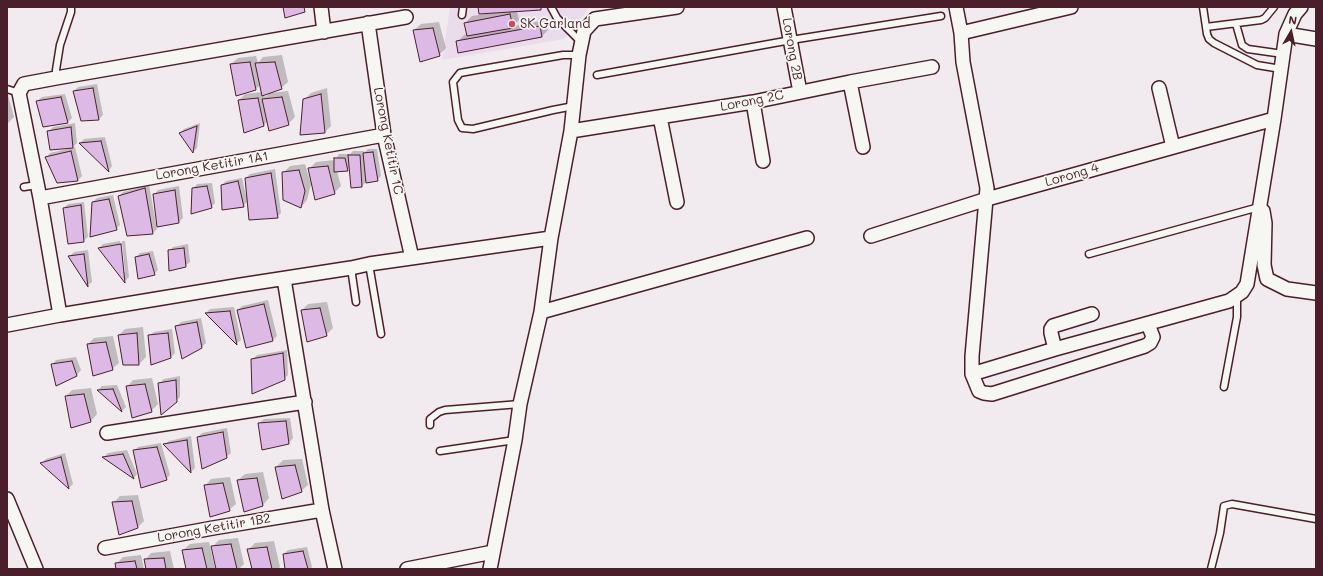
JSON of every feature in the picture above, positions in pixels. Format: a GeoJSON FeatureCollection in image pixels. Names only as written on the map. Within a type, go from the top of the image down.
{"type":"FeatureCollection","features":[{"type":"Feature","properties":{"kind":"street"},"geometry":{"type":"LineString","coordinates":[[322,7],[324,32]]}},
{"type":"Feature","properties":{"kind":"street"},"geometry":{"type":"LineString","coordinates":[[490,569],[492,552],[515,440],[520,404],[541,312],[551,238],[571,131],[580,49],[584,31],[595,19],[677,7]]}},
{"type":"Feature","properties":{"kind":"street","name":"Lorong 2B"},"geometry":{"type":"LineString","coordinates":[[784,7],[800,92]]}},
{"type":"Feature","properties":{"kind":"street"},"geometry":{"type":"LineString","coordinates":[[956,7],[961,33],[963,62],[987,188],[972,356],[972,374],[979,391],[992,394],[1145,346],[1150,343],[1153,337],[1148,324]]}},
{"type":"Feature","properties":{"kind":"street"},"geometry":{"type":"LineString","coordinates":[[961,33],[1071,7]]}},
{"type":"Feature","properties":{"kind":"street"},"geometry":{"type":"LineString","coordinates":[[972,374],[1055,349],[1229,301],[1242,292],[1247,284],[1274,119],[1286,34],[1295,14],[1301,7]]}},
{"type":"Feature","properties":{"kind":"street"},"geometry":{"type":"LineString","coordinates":[[60,315],[40,198],[31,186],[13,91],[24,84],[406,17]]}},
{"type":"Feature","properties":{"kind":"street","name":"Lorong Ketitir 1C"},"geometry":{"type":"LineString","coordinates":[[368,23],[384,135],[412,258]]}},
{"type":"Feature","properties":{"kind":"street"},"geometry":{"type":"LineString","coordinates":[[1286,34],[1316,39]]}},
{"type":"Feature","properties":{"kind":"street","name":"Lorong 2C"},"geometry":{"type":"LineString","coordinates":[[571,131],[753,102],[932,67]]}},
{"type":"Feature","properties":{"kind":"street"},"geometry":{"type":"LineString","coordinates":[[850,82],[863,147]]}},
{"type":"Feature","properties":{"kind":"street"},"geometry":{"type":"LineString","coordinates":[[1159,88],[1173,147]]}},
{"type":"Feature","properties":{"kind":"street"},"geometry":{"type":"LineString","coordinates":[[753,102],[763,161]]}},
{"type":"Feature","properties":{"kind":"street"},"geometry":{"type":"LineString","coordinates":[[660,118],[677,202]]}},
{"type":"Feature","properties":{"kind":"street","name":"Lorong 4"},"geometry":{"type":"LineString","coordinates":[[871,236],[987,199],[1274,119]]}},
{"type":"Feature","properties":{"kind":"street","name":"Lorong Ketitir 1A1"},"geometry":{"type":"LineString","coordinates":[[40,198],[384,135]]}},
{"type":"Feature","properties":{"kind":"street"},"geometry":{"type":"LineString","coordinates":[[1259,207],[1265,216],[1264,265],[1267,279],[1287,289],[1316,293]]}},
{"type":"Feature","properties":{"kind":"street"},"geometry":{"type":"LineString","coordinates":[[7,325],[369,264],[551,238]]}},
{"type":"Feature","properties":{"kind":"street"},"geometry":{"type":"LineString","coordinates":[[541,312],[807,238]]}},
{"type":"Feature","properties":{"kind":"street"},"geometry":{"type":"LineString","coordinates":[[284,279],[322,510],[335,569]]}},
{"type":"Feature","properties":{"kind":"street"},"geometry":{"type":"LineString","coordinates":[[1055,349],[1051,333],[1053,326],[1092,314]]}},
{"type":"Feature","properties":{"kind":"street"},"geometry":{"type":"LineString","coordinates":[[108,433],[305,402]]}},
{"type":"Feature","properties":{"kind":"street"},"geometry":{"type":"LineString","coordinates":[[7,499],[36,569]]}},
{"type":"Feature","properties":{"kind":"street","name":"Lorong Ketitir 1B2"},"geometry":{"type":"LineString","coordinates":[[105,548],[322,510]]}},
{"type":"Feature","properties":{"kind":"street"},"geometry":{"type":"LineString","coordinates":[[407,569],[492,552]]}},
{"type":"Feature","properties":{"kind":"lane"},"geometry":{"type":"LineString","coordinates":[[56,78],[60,45],[71,12],[71,7]]}},
{"type":"Feature","properties":{"kind":"lane"},"geometry":{"type":"LineString","coordinates":[[462,15],[463,7]]}},
{"type":"Feature","properties":{"kind":"lane"},"geometry":{"type":"LineString","coordinates":[[551,7],[557,18],[580,49],[563,56],[460,73],[453,82],[458,120],[462,128],[473,129],[574,106]]}},
{"type":"Feature","properties":{"kind":"lane"},"geometry":{"type":"LineString","coordinates":[[1203,7],[1209,39],[1214,43],[1257,65],[1281,69]]}},
{"type":"Feature","properties":{"kind":"lane"},"geometry":{"type":"LineString","coordinates":[[1206,27],[1261,20],[1265,18],[1274,7]]}},
{"type":"Feature","properties":{"kind":"lane"},"geometry":{"type":"LineString","coordinates":[[597,75],[791,40],[941,16]]}},
{"type":"Feature","properties":{"kind":"lane"},"geometry":{"type":"LineString","coordinates":[[1236,24],[1242,45],[1248,49],[1283,54]]}},
{"type":"Feature","properties":{"kind":"lane"},"geometry":{"type":"LineString","coordinates":[[1089,254],[1259,207]]}},
{"type":"Feature","properties":{"kind":"lane"},"geometry":{"type":"LineString","coordinates":[[369,264],[381,334]]}},
{"type":"Feature","properties":{"kind":"lane"},"geometry":{"type":"LineString","coordinates":[[351,268],[356,302]]}},
{"type":"Feature","properties":{"kind":"lane"},"geometry":{"type":"LineString","coordinates":[[1224,387],[1237,317],[1237,296]]}},
{"type":"Feature","properties":{"kind":"lane"},"geometry":{"type":"LineString","coordinates":[[430,425],[430,419],[439,412],[445,410],[520,404]]}},
{"type":"Feature","properties":{"kind":"lane"},"geometry":{"type":"LineString","coordinates":[[440,451],[515,440]]}},
{"type":"Feature","properties":{"kind":"lane"},"geometry":{"type":"LineString","coordinates":[[1211,569],[1220,534],[1224,506],[1232,504],[1316,519]]}},
{"type":"Feature","properties":{"kind":"shaded area","name":"SK Garland"},"geometry":{"type":"Polygon","coordinates":[[[450,7],[590,7],[564,39],[442,60],[450,7]]]}},
{"type":"Feature","properties":{"kind":"building"},"geometry":{"type":"Polygon","coordinates":[[[283,7],[304,7],[305,12],[285,18],[283,7]]]}},
{"type":"Feature","properties":{"kind":"building"},"geometry":{"type":"Polygon","coordinates":[[[478,7],[541,7],[541,10],[479,14],[478,7]]]}},
{"type":"Feature","properties":{"kind":"building"},"geometry":{"type":"Polygon","coordinates":[[[510,14],[513,28],[467,36],[464,23],[510,14]]]}},
{"type":"Feature","properties":{"kind":"building"},"geometry":{"type":"Polygon","coordinates":[[[540,26],[542,37],[458,53],[456,41],[540,26]]]}},
{"type":"Feature","properties":{"kind":"building"},"geometry":{"type":"Polygon","coordinates":[[[433,28],[440,56],[420,62],[413,30],[433,28]]]}},
{"type":"Feature","properties":{"kind":"building"},"geometry":{"type":"Polygon","coordinates":[[[250,62],[256,90],[236,96],[230,64],[250,62]]]}},
{"type":"Feature","properties":{"kind":"building"},"geometry":{"type":"Polygon","coordinates":[[[275,62],[282,89],[262,96],[255,63],[275,62]]]}},
{"type":"Feature","properties":{"kind":"building"},"geometry":{"type":"Polygon","coordinates":[[[93,88],[99,120],[81,121],[73,91],[93,88]]]}},
{"type":"Feature","properties":{"kind":"building"},"geometry":{"type":"Polygon","coordinates":[[[321,94],[325,133],[300,135],[303,99],[321,94]]]}},
{"type":"Feature","properties":{"kind":"building"},"geometry":{"type":"Polygon","coordinates":[[[61,97],[68,123],[43,127],[36,101],[61,97]]]}},
{"type":"Feature","properties":{"kind":"building"},"geometry":{"type":"Polygon","coordinates":[[[282,97],[289,125],[269,131],[262,99],[282,97]]]}},
{"type":"Feature","properties":{"kind":"building"},"geometry":{"type":"Polygon","coordinates":[[[258,98],[264,126],[244,133],[238,100],[258,98]]]}},
{"type":"Feature","properties":{"kind":"building"},"geometry":{"type":"Polygon","coordinates":[[[197,126],[193,153],[179,133],[197,126]]]}},
{"type":"Feature","properties":{"kind":"building"},"geometry":{"type":"Polygon","coordinates":[[[71,127],[73,148],[50,150],[47,131],[71,127]]]}},
{"type":"Feature","properties":{"kind":"building"},"geometry":{"type":"Polygon","coordinates":[[[101,141],[109,172],[79,143],[101,141]]]}},
{"type":"Feature","properties":{"kind":"building"},"geometry":{"type":"Polygon","coordinates":[[[71,151],[78,181],[57,183],[45,157],[71,151]]]}},
{"type":"Feature","properties":{"kind":"building"},"geometry":{"type":"Polygon","coordinates":[[[373,152],[378,181],[366,183],[363,153],[373,152]]]}},
{"type":"Feature","properties":{"kind":"building"},"geometry":{"type":"Polygon","coordinates":[[[348,155],[360,155],[362,187],[351,188],[348,155]]]}},
{"type":"Feature","properties":{"kind":"building"},"geometry":{"type":"Polygon","coordinates":[[[334,158],[345,158],[348,171],[334,172],[334,158]]]}},
{"type":"Feature","properties":{"kind":"building"},"geometry":{"type":"Polygon","coordinates":[[[328,166],[335,194],[315,200],[308,168],[328,166]]]}},
{"type":"Feature","properties":{"kind":"building"},"geometry":{"type":"Polygon","coordinates":[[[299,170],[305,191],[301,208],[283,200],[282,172],[299,170]]]}},
{"type":"Feature","properties":{"kind":"building"},"geometry":{"type":"Polygon","coordinates":[[[271,173],[278,218],[249,220],[245,178],[271,173]]]}},
{"type":"Feature","properties":{"kind":"building"},"geometry":{"type":"Polygon","coordinates":[[[238,181],[244,207],[222,210],[221,185],[238,181]]]}},
{"type":"Feature","properties":{"kind":"building"},"geometry":{"type":"Polygon","coordinates":[[[207,186],[212,208],[191,214],[192,188],[207,186]]]}},
{"type":"Feature","properties":{"kind":"building"},"geometry":{"type":"Polygon","coordinates":[[[145,188],[153,234],[127,236],[118,196],[145,188]]]}},
{"type":"Feature","properties":{"kind":"building"},"geometry":{"type":"Polygon","coordinates":[[[175,190],[179,223],[157,227],[153,194],[175,190]]]}},
{"type":"Feature","properties":{"kind":"building"},"geometry":{"type":"Polygon","coordinates":[[[109,199],[117,230],[90,237],[92,202],[109,199]]]}},
{"type":"Feature","properties":{"kind":"building"},"geometry":{"type":"Polygon","coordinates":[[[81,205],[84,242],[68,244],[63,208],[81,205]]]}},
{"type":"Feature","properties":{"kind":"building"},"geometry":{"type":"Polygon","coordinates":[[[121,244],[125,283],[98,248],[121,244]]]}},
{"type":"Feature","properties":{"kind":"building"},"geometry":{"type":"Polygon","coordinates":[[[184,248],[186,267],[169,271],[168,250],[184,248]]]}},
{"type":"Feature","properties":{"kind":"building"},"geometry":{"type":"Polygon","coordinates":[[[84,254],[88,287],[68,256],[84,254]]]}},
{"type":"Feature","properties":{"kind":"building"},"geometry":{"type":"Polygon","coordinates":[[[149,254],[155,275],[138,279],[135,257],[149,254]]]}},
{"type":"Feature","properties":{"kind":"building"},"geometry":{"type":"Polygon","coordinates":[[[264,304],[273,341],[246,348],[237,310],[264,304]]]}},
{"type":"Feature","properties":{"kind":"building"},"geometry":{"type":"Polygon","coordinates":[[[320,308],[327,336],[307,342],[301,310],[320,308]]]}},
{"type":"Feature","properties":{"kind":"building"},"geometry":{"type":"Polygon","coordinates":[[[230,311],[237,345],[205,313],[230,311]]]}},
{"type":"Feature","properties":{"kind":"building"},"geometry":{"type":"Polygon","coordinates":[[[197,322],[202,348],[182,359],[175,326],[197,322]]]}},
{"type":"Feature","properties":{"kind":"building"},"geometry":{"type":"Polygon","coordinates":[[[137,333],[139,365],[123,365],[118,335],[137,333]]]}},
{"type":"Feature","properties":{"kind":"building"},"geometry":{"type":"Polygon","coordinates":[[[168,333],[171,358],[151,365],[148,335],[168,333]]]}},
{"type":"Feature","properties":{"kind":"building"},"geometry":{"type":"Polygon","coordinates":[[[106,342],[113,370],[93,376],[87,344],[106,342]]]}},
{"type":"Feature","properties":{"kind":"building"},"geometry":{"type":"Polygon","coordinates":[[[283,353],[285,380],[252,394],[251,359],[283,353]]]}},
{"type":"Feature","properties":{"kind":"building"},"geometry":{"type":"Polygon","coordinates":[[[72,361],[77,376],[56,386],[51,364],[72,361]]]}},
{"type":"Feature","properties":{"kind":"building"},"geometry":{"type":"Polygon","coordinates":[[[176,380],[177,402],[161,415],[158,383],[176,380]]]}},
{"type":"Feature","properties":{"kind":"building"},"geometry":{"type":"Polygon","coordinates":[[[145,384],[152,412],[132,418],[126,386],[145,384]]]}},
{"type":"Feature","properties":{"kind":"building"},"geometry":{"type":"Polygon","coordinates":[[[113,389],[122,412],[97,390],[113,389]]]}},
{"type":"Feature","properties":{"kind":"building"},"geometry":{"type":"Polygon","coordinates":[[[84,394],[91,422],[71,428],[65,396],[84,394]]]}},
{"type":"Feature","properties":{"kind":"building"},"geometry":{"type":"Polygon","coordinates":[[[286,421],[289,444],[262,450],[258,423],[286,421]]]}},
{"type":"Feature","properties":{"kind":"building"},"geometry":{"type":"Polygon","coordinates":[[[223,432],[227,458],[202,469],[197,437],[223,432]]]}},
{"type":"Feature","properties":{"kind":"building"},"geometry":{"type":"Polygon","coordinates":[[[187,440],[191,473],[163,444],[187,440]]]}},
{"type":"Feature","properties":{"kind":"building"},"geometry":{"type":"Polygon","coordinates":[[[157,447],[167,480],[141,488],[133,450],[157,447]]]}},
{"type":"Feature","properties":{"kind":"building"},"geometry":{"type":"Polygon","coordinates":[[[123,454],[134,479],[102,457],[123,454]]]}},
{"type":"Feature","properties":{"kind":"building"},"geometry":{"type":"Polygon","coordinates":[[[61,457],[69,489],[40,463],[61,457]]]}},
{"type":"Feature","properties":{"kind":"building"},"geometry":{"type":"Polygon","coordinates":[[[295,465],[302,492],[282,499],[275,467],[295,465]]]}},
{"type":"Feature","properties":{"kind":"building"},"geometry":{"type":"Polygon","coordinates":[[[257,478],[263,506],[244,512],[237,480],[257,478]]]}},
{"type":"Feature","properties":{"kind":"building"},"geometry":{"type":"Polygon","coordinates":[[[223,483],[230,511],[210,517],[204,485],[223,483]]]}},
{"type":"Feature","properties":{"kind":"building"},"geometry":{"type":"Polygon","coordinates":[[[132,501],[138,528],[119,535],[112,502],[132,501]]]}},
{"type":"Feature","properties":{"kind":"building"},"geometry":{"type":"Polygon","coordinates":[[[231,544],[237,569],[216,569],[211,546],[231,544]]]}},
{"type":"Feature","properties":{"kind":"building"},"geometry":{"type":"Polygon","coordinates":[[[267,547],[272,569],[252,569],[247,549],[267,547]]]}},
{"type":"Feature","properties":{"kind":"building"},"geometry":{"type":"Polygon","coordinates":[[[202,548],[207,569],[186,569],[182,550],[202,548]]]}},
{"type":"Feature","properties":{"kind":"building"},"geometry":{"type":"Polygon","coordinates":[[[303,551],[308,569],[285,569],[283,554],[303,551]]]}},
{"type":"Feature","properties":{"kind":"building"},"geometry":{"type":"Polygon","coordinates":[[[164,558],[166,569],[146,569],[144,559],[164,558]]]}},
{"type":"Feature","properties":{"kind":"building"},"geometry":{"type":"Polygon","coordinates":[[[135,561],[137,569],[116,569],[115,563],[135,561]]]}},
{"type":"Feature","properties":{"kind":"place","name":"SK Garland"},"geometry":{"type":"Point","coordinates":[512,24]}}]}
